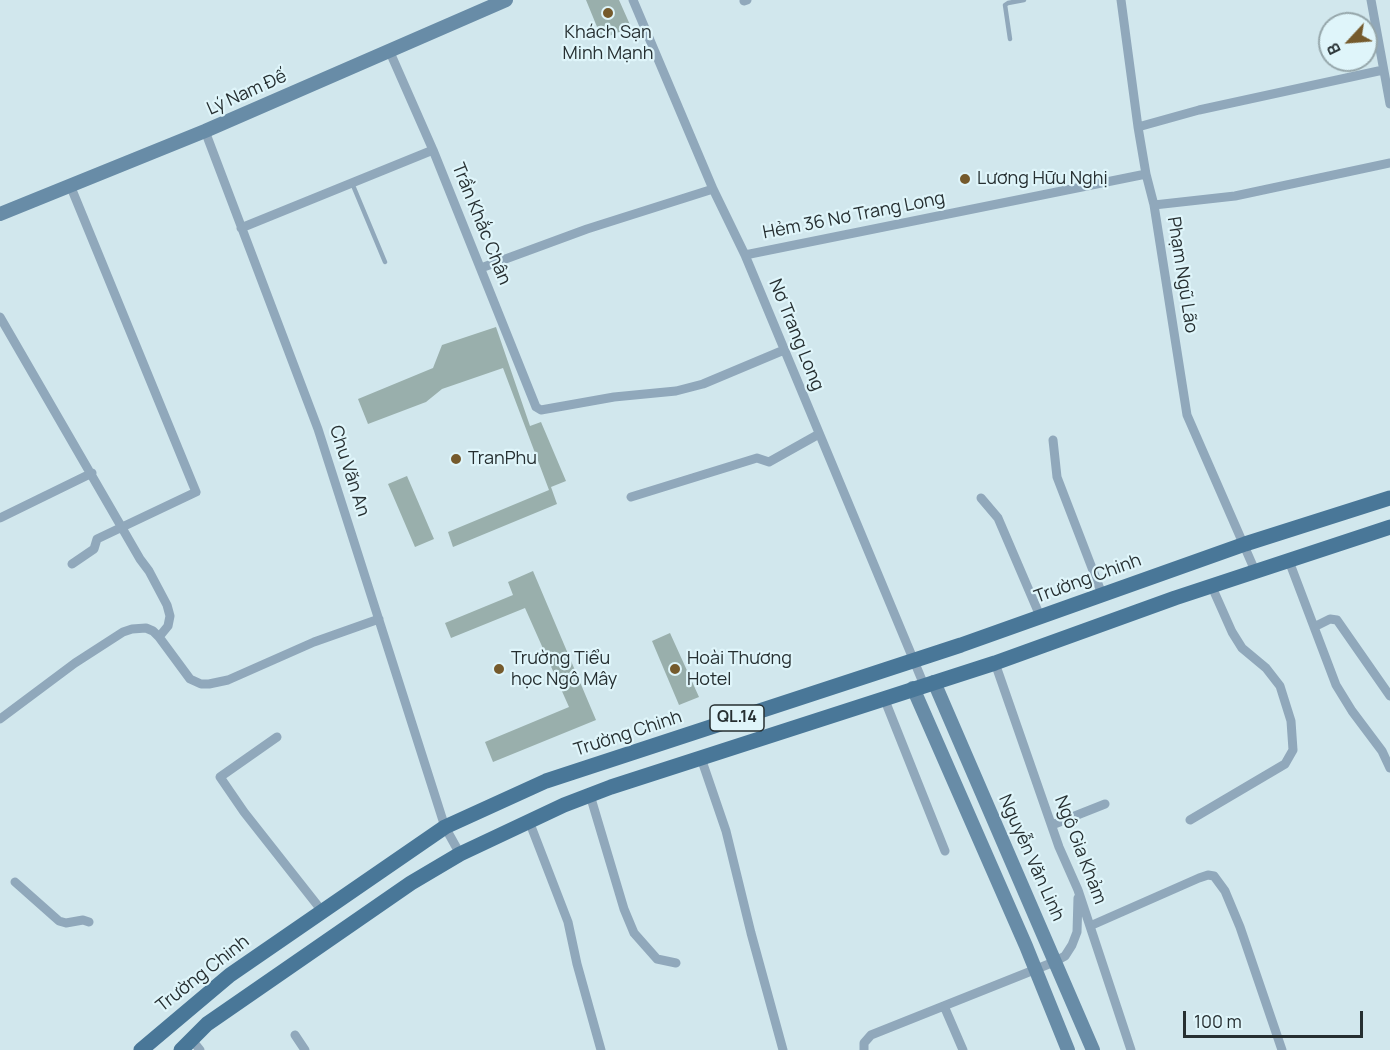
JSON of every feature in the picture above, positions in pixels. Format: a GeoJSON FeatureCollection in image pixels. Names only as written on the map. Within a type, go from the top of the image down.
{"type":"FeatureCollection","features":[{"type":"Feature","properties":{"kind":"main road","name":"Trường Chinh"},"geometry":{"type":"LineString","coordinates":[[141,1050],[230,975],[445,827],[546,781],[913,661],[1245,544],[1390,498]]}},
{"type":"Feature","properties":{"kind":"main road","name":"QL.14"},"geometry":{"type":"LineString","coordinates":[[191,1047],[207,1024],[369,910],[460,854],[529,821],[590,795],[995,663],[1212,586],[1390,527]]}},
{"type":"Feature","properties":{"kind":"street","name":"Lý Nam Đế"},"geometry":{"type":"LineString","coordinates":[[0,214],[205,131],[506,0]]}},
{"type":"Feature","properties":{"kind":"street","name":"Nơ Trang Long"},"geometry":{"type":"LineString","coordinates":[[633,0],[713,189],[745,255],[924,685]]}},
{"type":"Feature","properties":{"kind":"street","name":"Phạm Ngũ Lão"},"geometry":{"type":"LineString","coordinates":[[1122,0],[1138,127],[1154,205],[1187,415],[1256,573]]}},
{"type":"Feature","properties":{"kind":"street"},"geometry":{"type":"LineString","coordinates":[[1371,0],[1385,65],[1390,104]]}},
{"type":"Feature","properties":{"kind":"street","name":"Trần Khắc Chân"},"geometry":{"type":"LineString","coordinates":[[389,50],[433,150],[536,407],[542,410],[614,397],[676,391],[725,375],[784,350]]}},
{"type":"Feature","properties":{"kind":"street"},"geometry":{"type":"LineString","coordinates":[[1138,127],[1385,65]]}},
{"type":"Feature","properties":{"kind":"street","name":"Chu Văn An"},"geometry":{"type":"LineString","coordinates":[[205,131],[318,429],[445,827],[460,854]]}},
{"type":"Feature","properties":{"kind":"street"},"geometry":{"type":"LineString","coordinates":[[241,228],[433,150]]}},
{"type":"Feature","properties":{"kind":"street"},"geometry":{"type":"LineString","coordinates":[[1154,205],[1235,196],[1390,163]]}},
{"type":"Feature","properties":{"kind":"street","name":"Hẻm 36 Nơ Trang Long"},"geometry":{"type":"LineString","coordinates":[[745,255],[1146,174]]}},
{"type":"Feature","properties":{"kind":"street"},"geometry":{"type":"LineString","coordinates":[[70,185],[196,492],[97,539],[94,549],[72,564]]}},
{"type":"Feature","properties":{"kind":"street"},"geometry":{"type":"LineString","coordinates":[[481,268],[587,229],[713,189]]}},
{"type":"Feature","properties":{"kind":"street"},"geometry":{"type":"LineString","coordinates":[[0,317],[167,605],[170,616],[168,626],[159,637]]}},
{"type":"Feature","properties":{"kind":"street"},"geometry":{"type":"LineString","coordinates":[[631,497],[757,458],[769,462],[819,434]]}},
{"type":"Feature","properties":{"kind":"street"},"geometry":{"type":"LineString","coordinates":[[1053,441],[1057,477],[1102,594]]}},
{"type":"Feature","properties":{"kind":"street"},"geometry":{"type":"LineString","coordinates":[[0,518],[92,473]]}},
{"type":"Feature","properties":{"kind":"street"},"geometry":{"type":"LineString","coordinates":[[981,498],[998,518],[1040,616]]}},
{"type":"Feature","properties":{"kind":"street"},"geometry":{"type":"LineString","coordinates":[[1289,561],[1343,698],[1382,751],[1390,768]]}},
{"type":"Feature","properties":{"kind":"street"},"geometry":{"type":"LineString","coordinates":[[1190,820],[1285,764],[1293,750],[1291,721],[1280,686],[1266,668],[1242,648],[1232,632],[1212,586]]}},
{"type":"Feature","properties":{"kind":"street"},"geometry":{"type":"LineString","coordinates":[[0,719],[52,679],[123,632],[132,629],[146,628],[159,637],[190,679],[201,684],[208,684],[228,680],[314,642],[379,619]]}},
{"type":"Feature","properties":{"kind":"street"},"geometry":{"type":"LineString","coordinates":[[1314,627],[1330,619],[1337,620],[1390,696]]}},
{"type":"Feature","properties":{"kind":"street","name":"Ngô Gia Khảm"},"geometry":{"type":"LineString","coordinates":[[995,663],[1052,825],[1078,890],[1131,1050]]}},
{"type":"Feature","properties":{"kind":"street"},"geometry":{"type":"LineString","coordinates":[[924,685],[1068,1050]]}},
{"type":"Feature","properties":{"kind":"street","name":"Nguyễn Văn Linh"},"geometry":{"type":"LineString","coordinates":[[924,685],[1056,961],[1093,1050]]}},
{"type":"Feature","properties":{"kind":"street"},"geometry":{"type":"LineString","coordinates":[[884,698],[945,851]]}},
{"type":"Feature","properties":{"kind":"street"},"geometry":{"type":"LineString","coordinates":[[277,736],[220,777],[244,812],[322,911]]}},
{"type":"Feature","properties":{"kind":"street"},"geometry":{"type":"LineString","coordinates":[[701,758],[726,831],[783,1050]]}},
{"type":"Feature","properties":{"kind":"street"},"geometry":{"type":"LineString","coordinates":[[590,795],[624,909],[634,933],[657,959],[676,963]]}},
{"type":"Feature","properties":{"kind":"street"},"geometry":{"type":"LineString","coordinates":[[1052,825],[1104,804]]}},
{"type":"Feature","properties":{"kind":"street"},"geometry":{"type":"LineString","coordinates":[[529,821],[568,922],[601,1050]]}},
{"type":"Feature","properties":{"kind":"street"},"geometry":{"type":"LineString","coordinates":[[1090,926],[1200,878],[1208,875],[1214,876],[1225,891],[1240,927],[1282,1050]]}},
{"type":"Feature","properties":{"kind":"street"},"geometry":{"type":"LineString","coordinates":[[15,882],[59,921],[89,922]]}},
{"type":"Feature","properties":{"kind":"street"},"geometry":{"type":"LineString","coordinates":[[864,1050],[864,1043],[871,1035],[1035,970],[1056,961],[1069,952],[1077,932],[1078,890]]}},
{"type":"Feature","properties":{"kind":"street"},"geometry":{"type":"LineString","coordinates":[[944,1006],[963,1050]]}},
{"type":"Feature","properties":{"kind":"street"},"geometry":{"type":"LineString","coordinates":[[295,1035],[305,1050]]}},
{"type":"Feature","properties":{"kind":"lane"},"geometry":{"type":"LineString","coordinates":[[1010,39],[1005,5],[1024,0]]}},
{"type":"Feature","properties":{"kind":"lane"},"geometry":{"type":"LineString","coordinates":[[352,183],[385,262]]}},
{"type":"Feature","properties":{"kind":"building","name":"Khách Sạn Minh Mạnh"},"geometry":{"type":"Polygon","coordinates":[[[586,0],[619,0],[631,27],[602,39],[586,0]]]}},
{"type":"Feature","properties":{"kind":"building"},"geometry":{"type":"Polygon","coordinates":[[[496,327],[530,426],[541,422],[566,481],[551,487],[557,504],[453,547],[448,532],[549,490],[503,368],[442,389],[426,402],[368,424],[358,399],[433,368],[442,345],[496,327]]]}},
{"type":"Feature","properties":{"kind":"building"},"geometry":{"type":"Polygon","coordinates":[[[407,476],[434,539],[415,547],[388,484],[407,476]]]}},
{"type":"Feature","properties":{"kind":"building"},"geometry":{"type":"Polygon","coordinates":[[[533,571],[596,720],[493,762],[485,742],[569,707],[525,608],[451,638],[445,623],[513,595],[508,582],[533,571]]]}},
{"type":"Feature","properties":{"kind":"building","name":"Hoài Thương Hotel"},"geometry":{"type":"Polygon","coordinates":[[[670,633],[699,697],[679,705],[652,641],[670,633]]]}},
{"type":"Feature","properties":{"kind":"place","name":"Khách Sạn Minh Mạnh"},"geometry":{"type":"Point","coordinates":[608,13]}},
{"type":"Feature","properties":{"kind":"place","name":"Lương Hữu Nghị"},"geometry":{"type":"Point","coordinates":[965,179]}},
{"type":"Feature","properties":{"kind":"place","name":"TranPhu"},"geometry":{"type":"Point","coordinates":[456,459]}},
{"type":"Feature","properties":{"kind":"place","name":"Trường Tiểu học Ngô Mây"},"geometry":{"type":"Point","coordinates":[499,669]}},
{"type":"Feature","properties":{"kind":"place","name":"Hoài Thương Hotel"},"geometry":{"type":"Point","coordinates":[675,669]}}]}
